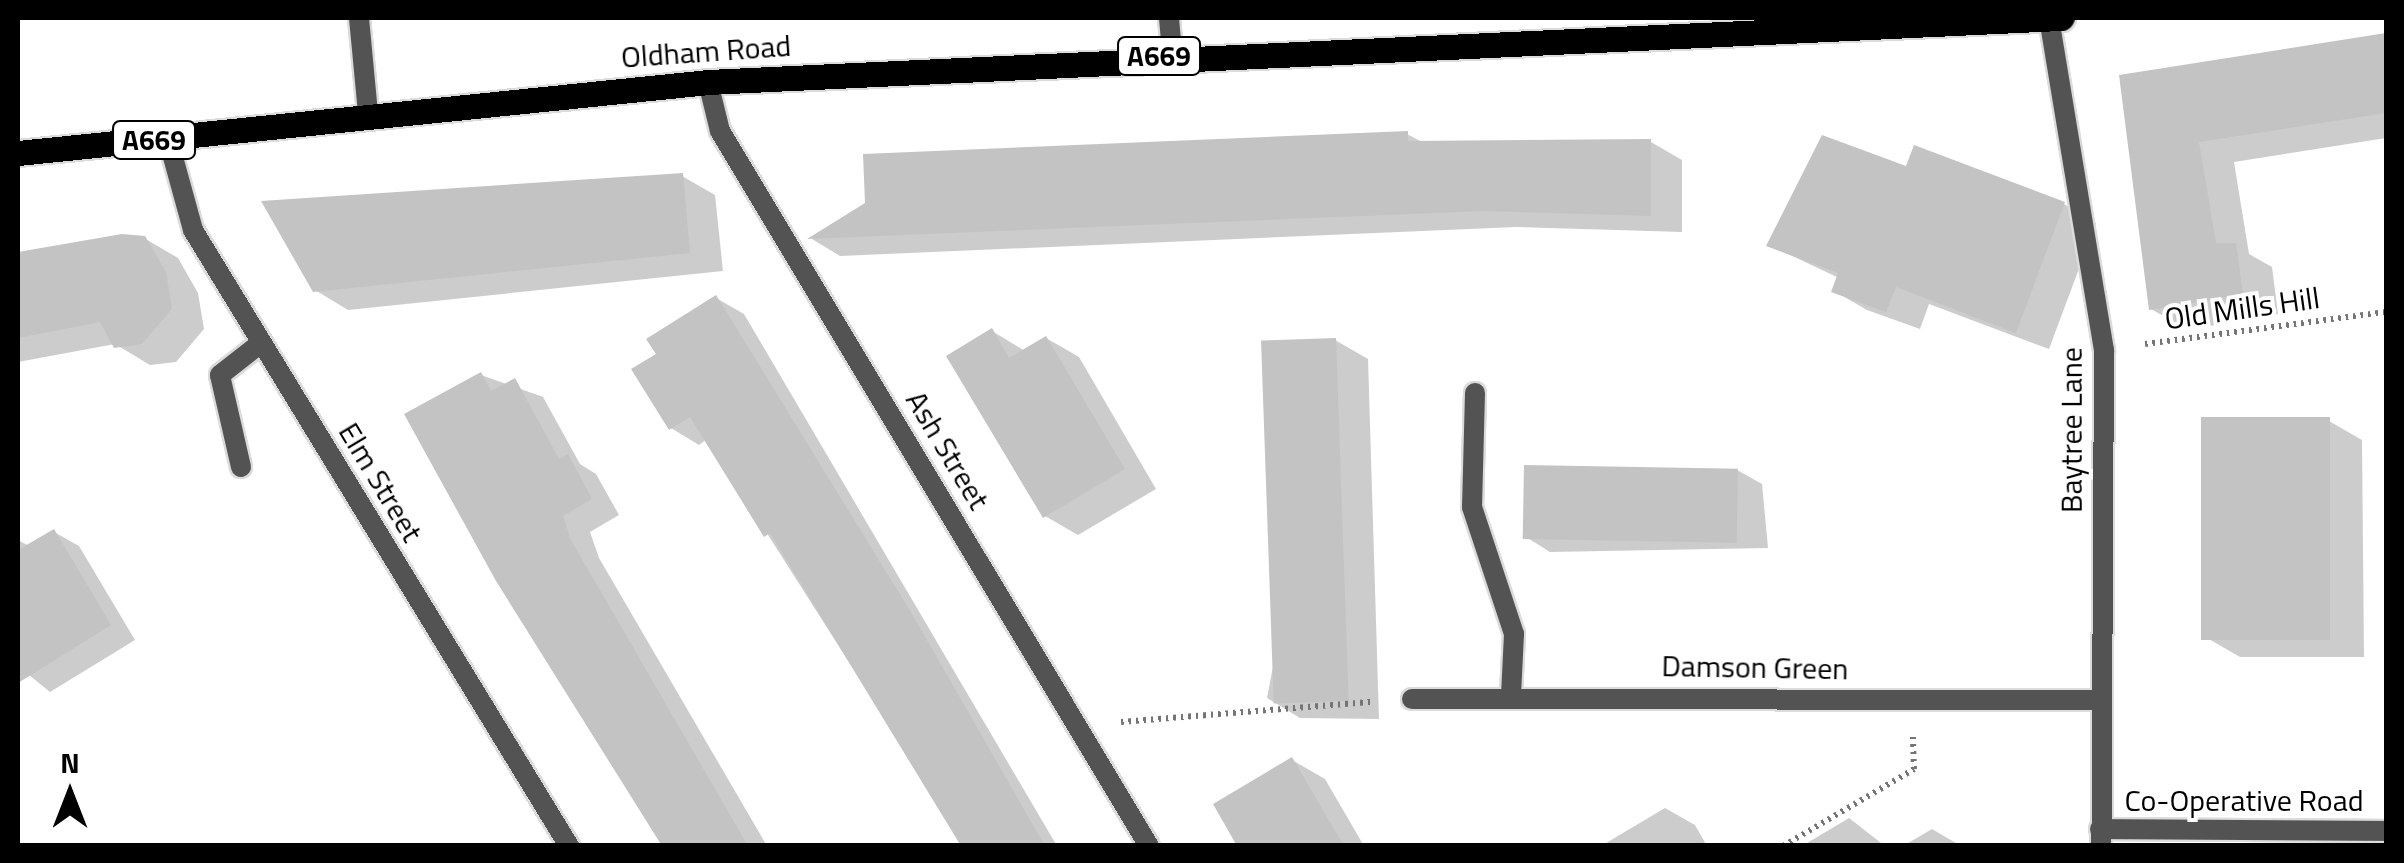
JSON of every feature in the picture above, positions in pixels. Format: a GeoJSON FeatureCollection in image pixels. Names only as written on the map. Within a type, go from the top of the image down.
{"type":"FeatureCollection","features":[{"type":"Feature","properties":{"kind":"main road","name":"Oldham Road"},"geometry":{"type":"LineString","coordinates":[[18,153],[708,82],[1172,56],[2053,18]]}},
{"type":"Feature","properties":{"kind":"street"},"geometry":{"type":"LineString","coordinates":[[359,18],[368,114]]}},
{"type":"Feature","properties":{"kind":"street"},"geometry":{"type":"LineString","coordinates":[[1169,18],[1172,56]]}},
{"type":"Feature","properties":{"kind":"street","name":"Baytree Lane"},"geometry":{"type":"LineString","coordinates":[[2053,18],[2104,350],[2098,700],[2101,837]]}},
{"type":"Feature","properties":{"kind":"street","name":"Ash Street"},"geometry":{"type":"LineString","coordinates":[[708,82],[720,131],[1080,725],[1149,846]]}},
{"type":"Feature","properties":{"kind":"street","name":"Elm Street"},"geometry":{"type":"LineString","coordinates":[[168,139],[182,207],[568,846]]}},
{"type":"Feature","properties":{"kind":"street"},"geometry":{"type":"LineString","coordinates":[[242,468],[220,375],[261,342]]}},
{"type":"Feature","properties":{"kind":"street"},"geometry":{"type":"LineString","coordinates":[[1475,393],[1472,507],[1514,634],[1511,695]]}},
{"type":"Feature","properties":{"kind":"street","name":"Damson Green"},"geometry":{"type":"LineString","coordinates":[[1412,699],[1511,695],[2098,700]]}},
{"type":"Feature","properties":{"kind":"street","name":"Co-Operative Road"},"geometry":{"type":"LineString","coordinates":[[2101,837],[2386,831]]}},
{"type":"Feature","properties":{"kind":"path","name":"Old Mills Hill"},"geometry":{"type":"LineString","coordinates":[[2104,350],[2386,312]]}},
{"type":"Feature","properties":{"kind":"path"},"geometry":{"type":"LineString","coordinates":[[1080,725],[1412,699]]}},
{"type":"Feature","properties":{"kind":"path"},"geometry":{"type":"LineString","coordinates":[[1783,846],[1914,770],[1912,699]]}},
{"type":"Feature","properties":{"kind":"building"},"geometry":{"type":"Polygon","coordinates":[[[2386,33],[2386,113],[2199,142],[2216,243],[2236,243],[2243,294],[2149,310],[2119,75],[2386,33]]]}},
{"type":"Feature","properties":{"kind":"building"},"geometry":{"type":"Polygon","coordinates":[[[1408,131],[1408,141],[1651,139],[1651,216],[1483,211],[807,239],[865,203],[863,154],[1408,131]]]}},
{"type":"Feature","properties":{"kind":"building"},"geometry":{"type":"Polygon","coordinates":[[[1822,135],[1906,166],[1914,145],[2065,202],[2016,333],[1896,287],[1886,312],[1831,292],[1838,273],[1766,246],[1822,135]]]}},
{"type":"Feature","properties":{"kind":"building"},"geometry":{"type":"Polygon","coordinates":[[[683,173],[690,253],[313,292],[261,201],[683,173]]]}},
{"type":"Feature","properties":{"kind":"building"},"geometry":{"type":"Polygon","coordinates":[[[122,234],[145,236],[166,272],[172,309],[142,344],[114,348],[100,322],[18,338],[18,252],[122,234]]]}},
{"type":"Feature","properties":{"kind":"building"},"geometry":{"type":"Polygon","coordinates":[[[716,295],[912,614],[1045,846],[961,846],[770,533],[764,537],[690,417],[669,430],[631,369],[656,354],[646,339],[716,295]]]}},
{"type":"Feature","properties":{"kind":"building"},"geometry":{"type":"Polygon","coordinates":[[[992,328],[1009,358],[1046,336],[1125,469],[1043,518],[946,356],[992,328]]]}},
{"type":"Feature","properties":{"kind":"building"},"geometry":{"type":"Polygon","coordinates":[[[1336,338],[1349,701],[1274,703],[1261,341],[1336,338]]]}},
{"type":"Feature","properties":{"kind":"building"},"geometry":{"type":"Polygon","coordinates":[[[481,372],[491,391],[515,378],[559,459],[568,454],[592,499],[563,516],[571,540],[748,846],[662,846],[496,581],[404,414],[481,372]]]}},
{"type":"Feature","properties":{"kind":"building"},"geometry":{"type":"Polygon","coordinates":[[[2201,417],[2330,417],[2330,640],[2201,640],[2201,417]]]}},
{"type":"Feature","properties":{"kind":"building"},"geometry":{"type":"Polygon","coordinates":[[[1524,465],[1738,469],[1737,543],[1523,539],[1524,465]]]}},
{"type":"Feature","properties":{"kind":"building"},"geometry":{"type":"Polygon","coordinates":[[[54,529],[111,625],[18,683],[18,550],[54,529]]]}},
{"type":"Feature","properties":{"kind":"building"},"geometry":{"type":"Polygon","coordinates":[[[1292,757],[1344,846],[1237,846],[1213,804],[1292,757]]]}}]}
